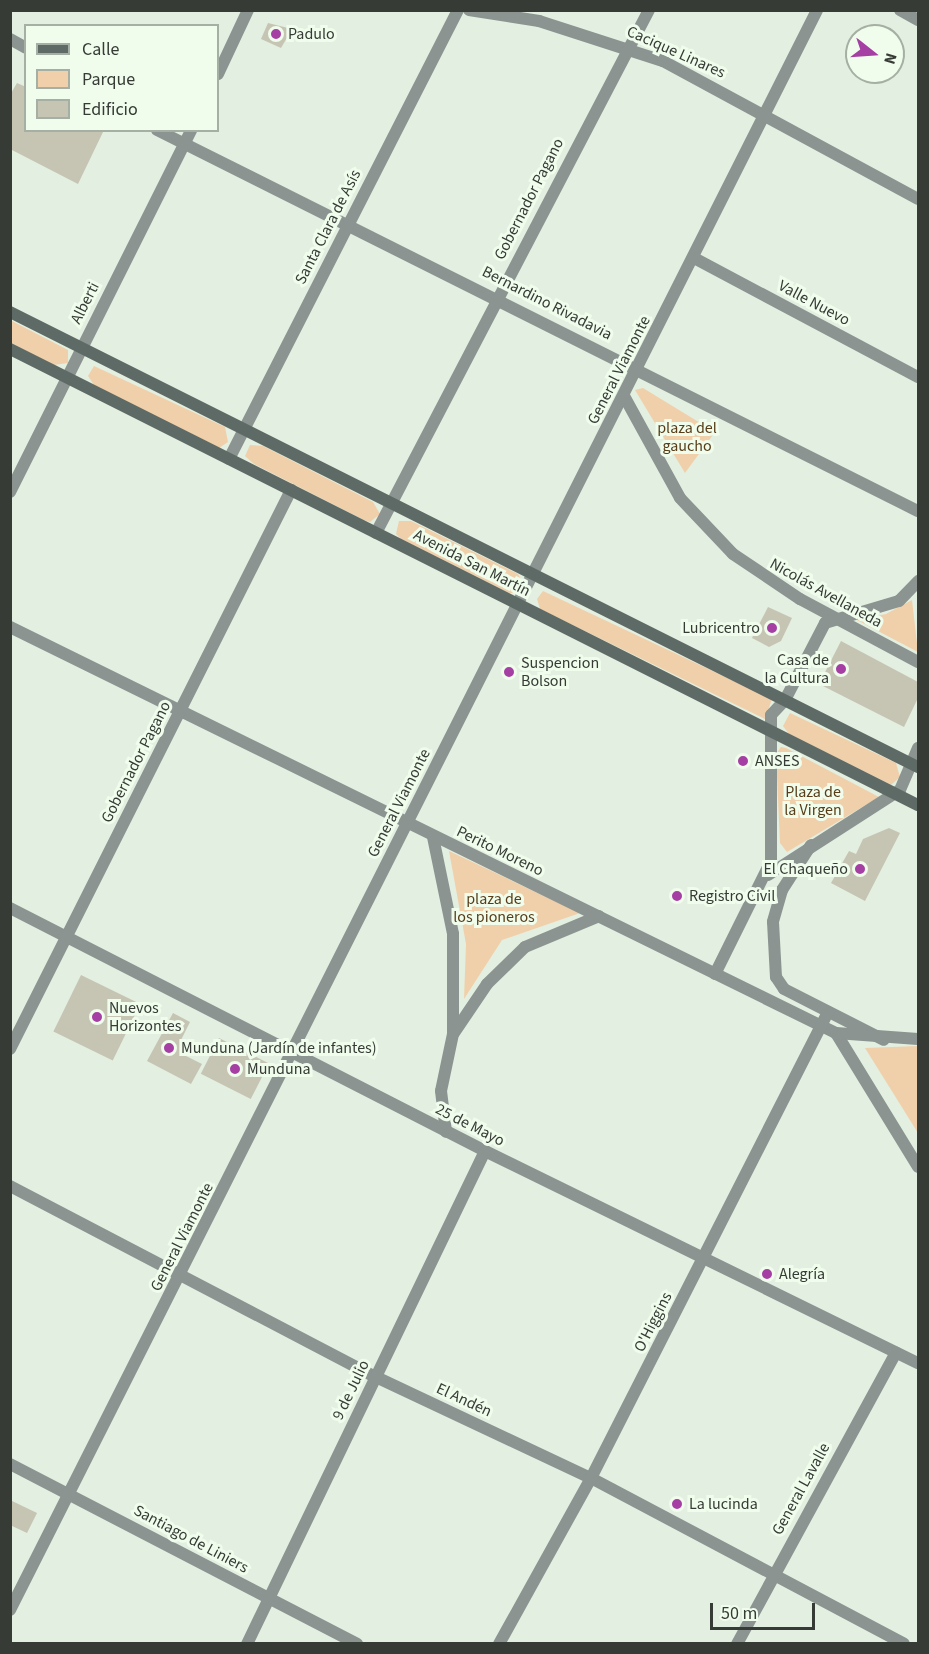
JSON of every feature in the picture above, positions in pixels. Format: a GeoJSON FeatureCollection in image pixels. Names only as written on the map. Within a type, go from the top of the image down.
{"type":"FeatureCollection","features":[{"type":"Feature","properties":{"kind":"main road","name":"Avenida San Martín"},"geometry":{"type":"LineString","coordinates":[[10,312],[915,766]]}},
{"type":"Feature","properties":{"kind":"main road","name":"Avenida San Martín"},"geometry":{"type":"LineString","coordinates":[[10,349],[918,806]]}},
{"type":"Feature","properties":{"kind":"street"},"geometry":{"type":"LineString","coordinates":[[219,72],[248,10]]}},
{"type":"Feature","properties":{"kind":"street","name":"Santa Clara de Asís"},"geometry":{"type":"LineString","coordinates":[[229,459],[458,10]]}},
{"type":"Feature","properties":{"kind":"street","name":"Cacique Linares"},"geometry":{"type":"LineString","coordinates":[[469,10],[539,21],[627,47],[702,78],[763,119],[918,199]]}},
{"type":"Feature","properties":{"kind":"street","name":"Gobernador Pagano"},"geometry":{"type":"LineString","coordinates":[[376,533],[627,47],[649,10]]}},
{"type":"Feature","properties":{"kind":"street","name":"General Viamonte"},"geometry":{"type":"LineString","coordinates":[[11,1606],[296,1052],[407,823],[520,605],[817,10]]}},
{"type":"Feature","properties":{"kind":"street"},"geometry":{"type":"LineString","coordinates":[[900,10],[918,20]]}},
{"type":"Feature","properties":{"kind":"street"},"geometry":{"type":"LineString","coordinates":[[10,39],[24,47]]}},
{"type":"Feature","properties":{"kind":"street","name":"Bernardino Rivadavia"},"geometry":{"type":"LineString","coordinates":[[160,132],[183,146],[347,226],[498,296],[918,511]]}},
{"type":"Feature","properties":{"kind":"street","name":"Alberti"},"geometry":{"type":"LineString","coordinates":[[10,492],[189,132]]}},
{"type":"Feature","properties":{"kind":"street","name":"Valle Nuevo"},"geometry":{"type":"LineString","coordinates":[[694,258],[918,377]]}},
{"type":"Feature","properties":{"kind":"street","name":"Nicolás Avellaneda"},"geometry":{"type":"LineString","coordinates":[[624,396],[662,469],[704,526],[763,578],[918,662]]}},
{"type":"Feature","properties":{"kind":"street","name":"Gobernador Pagano"},"geometry":{"type":"LineString","coordinates":[[10,1048],[291,490]]}},
{"type":"Feature","properties":{"kind":"street"},"geometry":{"type":"LineString","coordinates":[[715,974],[768,875],[773,848],[769,730],[771,715],[785,700],[818,633],[834,617],[880,610],[899,602],[918,581]]}},
{"type":"Feature","properties":{"kind":"street","name":"Perito Moreno"},"geometry":{"type":"LineString","coordinates":[[10,627],[821,1027],[836,1033],[884,1040],[918,1039]]}},
{"type":"Feature","properties":{"kind":"street"},"geometry":{"type":"LineString","coordinates":[[768,875],[811,845],[895,794],[909,779],[915,766],[918,748]]}},
{"type":"Feature","properties":{"kind":"street"},"geometry":{"type":"LineString","coordinates":[[433,837],[450,898],[453,1034],[441,1091],[446,1132]]}},
{"type":"Feature","properties":{"kind":"street"},"geometry":{"type":"LineString","coordinates":[[811,845],[782,890],[771,951],[784,989],[884,1040]]}},
{"type":"Feature","properties":{"kind":"street","name":"25 de Mayo"},"geometry":{"type":"LineString","coordinates":[[10,909],[296,1052],[446,1132],[918,1363]]}},
{"type":"Feature","properties":{"kind":"street"},"geometry":{"type":"LineString","coordinates":[[453,1034],[487,984],[525,947],[598,916]]}},
{"type":"Feature","properties":{"kind":"street","name":"O'Higgins"},"geometry":{"type":"LineString","coordinates":[[499,1644],[591,1478],[705,1258],[828,1012]]}},
{"type":"Feature","properties":{"kind":"street"},"geometry":{"type":"LineString","coordinates":[[836,1033],[918,1167]]}},
{"type":"Feature","properties":{"kind":"street","name":"9 de Julio"},"geometry":{"type":"LineString","coordinates":[[247,1644],[485,1151]]}},
{"type":"Feature","properties":{"kind":"street","name":"El Andén"},"geometry":{"type":"LineString","coordinates":[[10,1186],[376,1377],[591,1478],[773,1572],[904,1644]]}},
{"type":"Feature","properties":{"kind":"street","name":"General Lavalle"},"geometry":{"type":"LineString","coordinates":[[737,1644],[773,1572],[896,1352]]}},
{"type":"Feature","properties":{"kind":"street","name":"Santiago de Liniers"},"geometry":{"type":"LineString","coordinates":[[10,1464],[70,1493],[357,1644]]}},
{"type":"Feature","properties":{"kind":"green space"},"geometry":{"type":"Polygon","coordinates":[[[10,320],[68,350],[68,363],[54,365],[11,343],[10,320]]]}},
{"type":"Feature","properties":{"kind":"green space"},"geometry":{"type":"Polygon","coordinates":[[[94,366],[225,427],[228,442],[219,448],[94,385],[88,376],[94,366]]]}},
{"type":"Feature","properties":{"kind":"green space","name":"plaza del gaucho"},"geometry":{"type":"Polygon","coordinates":[[[643,388],[715,432],[685,473],[635,390],[643,388]]]}},
{"type":"Feature","properties":{"kind":"green space"},"geometry":{"type":"Polygon","coordinates":[[[250,445],[263,446],[373,502],[380,514],[370,522],[364,520],[254,464],[245,456],[250,445]]]}},
{"type":"Feature","properties":{"kind":"green space"},"geometry":{"type":"Polygon","coordinates":[[[399,521],[411,521],[518,574],[523,583],[518,593],[509,593],[401,539],[396,534],[399,521]]]}},
{"type":"Feature","properties":{"kind":"green space"},"geometry":{"type":"Polygon","coordinates":[[[543,591],[772,699],[765,719],[540,609],[537,599],[543,591]]]}},
{"type":"Feature","properties":{"kind":"green space"},"geometry":{"type":"Polygon","coordinates":[[[912,600],[918,652],[857,620],[886,614],[912,600]]]}},
{"type":"Feature","properties":{"kind":"green space"},"geometry":{"type":"Polygon","coordinates":[[[790,713],[896,763],[900,777],[891,785],[789,734],[783,726],[790,713]]]}},
{"type":"Feature","properties":{"kind":"green space","name":"Plaza de la Virgen"},"geometry":{"type":"Polygon","coordinates":[[[781,747],[879,797],[787,852],[780,843],[776,754],[781,747]]]}},
{"type":"Feature","properties":{"kind":"green space","name":"plaza de los pioneros"},"geometry":{"type":"Polygon","coordinates":[[[449,851],[580,913],[502,940],[464,999],[466,944],[449,851]]]}},
{"type":"Feature","properties":{"kind":"green space"},"geometry":{"type":"Polygon","coordinates":[[[918,1046],[918,1133],[865,1048],[918,1046]]]}},
{"type":"Feature","properties":{"kind":"building","name":"Padulo"},"geometry":{"type":"Polygon","coordinates":[[[268,23],[292,29],[281,48],[261,39],[268,23]]]}},
{"type":"Feature","properties":{"kind":"building"},"geometry":{"type":"Polygon","coordinates":[[[17,83],[24,86],[24,132],[103,132],[78,184],[10,149],[10,95],[17,83]]]}},
{"type":"Feature","properties":{"kind":"building","name":"Lubricentro"},"geometry":{"type":"Polygon","coordinates":[[[768,607],[792,618],[781,641],[769,647],[752,638],[768,607]]]}},
{"type":"Feature","properties":{"kind":"building"},"geometry":{"type":"Polygon","coordinates":[[[841,641],[918,682],[918,698],[904,727],[819,684],[841,641]]]}},
{"type":"Feature","properties":{"kind":"building","name":"El Chaqueño"},"geometry":{"type":"Polygon","coordinates":[[[889,828],[900,833],[865,901],[831,883],[849,851],[856,854],[863,839],[889,828]]]}},
{"type":"Feature","properties":{"kind":"building","name":"Nuevos Horizontes"},"geometry":{"type":"Polygon","coordinates":[[[81,975],[140,1004],[113,1061],[53,1032],[81,975]]]}},
{"type":"Feature","properties":{"kind":"building","name":"Munduna (Jardín de infantes)"},"geometry":{"type":"Polygon","coordinates":[[[173,1013],[190,1022],[181,1040],[186,1056],[202,1064],[191,1084],[147,1061],[173,1013]]]}},
{"type":"Feature","properties":{"kind":"building","name":"Munduna"},"geometry":{"type":"Polygon","coordinates":[[[219,1038],[269,1063],[251,1099],[201,1074],[219,1038]]]}},
{"type":"Feature","properties":{"kind":"building"},"geometry":{"type":"Polygon","coordinates":[[[10,1500],[37,1513],[27,1533],[10,1525],[10,1500]]]}},
{"type":"Feature","properties":{"kind":"place","name":"Padulo"},"geometry":{"type":"Point","coordinates":[276,34]}},
{"type":"Feature","properties":{"kind":"place","name":"Lubricentro"},"geometry":{"type":"Point","coordinates":[772,628]}},
{"type":"Feature","properties":{"kind":"place","name":"Casa de la Cultura"},"geometry":{"type":"Point","coordinates":[841,669]}},
{"type":"Feature","properties":{"kind":"place","name":"Suspencion Bolson"},"geometry":{"type":"Point","coordinates":[509,672]}},
{"type":"Feature","properties":{"kind":"place","name":"ANSES"},"geometry":{"type":"Point","coordinates":[743,761]}},
{"type":"Feature","properties":{"kind":"place","name":"El Chaqueño"},"geometry":{"type":"Point","coordinates":[860,869]}},
{"type":"Feature","properties":{"kind":"place","name":"Registro Civil"},"geometry":{"type":"Point","coordinates":[677,896]}},
{"type":"Feature","properties":{"kind":"place","name":"Nuevos Horizontes"},"geometry":{"type":"Point","coordinates":[97,1017]}},
{"type":"Feature","properties":{"kind":"place","name":"Munduna (Jardín de infantes)"},"geometry":{"type":"Point","coordinates":[169,1048]}},
{"type":"Feature","properties":{"kind":"place","name":"Munduna"},"geometry":{"type":"Point","coordinates":[235,1069]}},
{"type":"Feature","properties":{"kind":"place","name":"Alegría"},"geometry":{"type":"Point","coordinates":[767,1274]}},
{"type":"Feature","properties":{"kind":"place","name":"La lucinda"},"geometry":{"type":"Point","coordinates":[677,1504]}}]}
